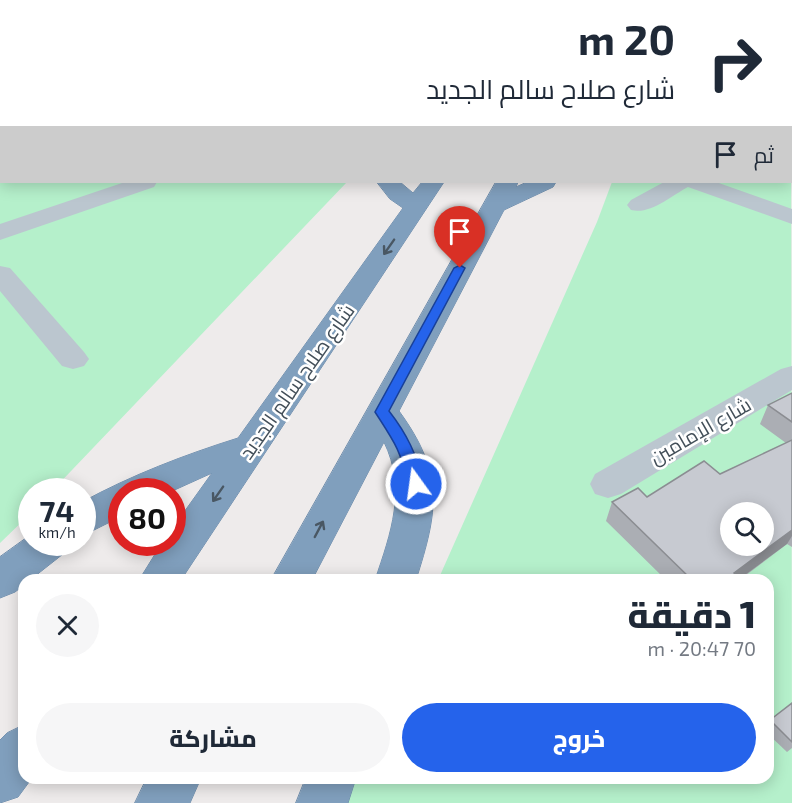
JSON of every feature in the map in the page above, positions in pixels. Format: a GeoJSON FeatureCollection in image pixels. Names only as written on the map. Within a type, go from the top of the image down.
{"type":"FeatureCollection","features":[{"type":"Feature","properties":{"kind":"highway"},"geometry":{"type":"LineString","coordinates":[[389,183],[398,194],[425,194]]}},
{"type":"Feature","properties":{"kind":"highway"},"geometry":{"type":"LineString","coordinates":[[294,574],[500,194],[541,183]]}},
{"type":"Feature","properties":{"kind":"highway","name":"شارع صلاح سالم الجديد"},"geometry":{"type":"LineString","coordinates":[[163,574],[425,194]]}},
{"type":"Feature","properties":{"kind":"highway"},"geometry":{"type":"LineString","coordinates":[[381,412],[398,433],[410,457],[416,484],[415,513],[398,574]]}},
{"type":"Feature","properties":{"kind":"highway"},"geometry":{"type":"LineString","coordinates":[[166,478],[206,460],[252,446]]}},
{"type":"Feature","properties":{"kind":"highway"},"geometry":{"type":"LineString","coordinates":[[0,580],[32,556]]}},
{"type":"Feature","properties":{"kind":"highway"},"geometry":{"type":"LineString","coordinates":[[0,779],[18,757]]}},
{"type":"Feature","properties":{"kind":"highway"},"geometry":{"type":"LineString","coordinates":[[161,803],[172,784]]}},
{"type":"Feature","properties":{"kind":"highway"},"geometry":{"type":"LineString","coordinates":[[322,803],[329,784]]}},
{"type":"Feature","properties":{"kind":"street"},"geometry":{"type":"LineString","coordinates":[[0,232],[115,186],[138,183]]}},
{"type":"Feature","properties":{"kind":"street"},"geometry":{"type":"LineString","coordinates":[[639,205],[678,183]]}},
{"type":"Feature","properties":{"kind":"street"},"geometry":{"type":"LineString","coordinates":[[699,183],[792,217]]}},
{"type":"Feature","properties":{"kind":"street"},"geometry":{"type":"LineString","coordinates":[[0,274],[73,359]]}},
{"type":"Feature","properties":{"kind":"street","name":"شارع الإمامين"},"geometry":{"type":"LineString","coordinates":[[608,484],[792,376]]}},
{"type":"Feature","properties":{"kind":"green space"},"geometry":{"type":"Polygon","coordinates":[[[0,183],[346,183],[64,478],[18,478],[18,526],[0,543],[0,183]]]}},
{"type":"Feature","properties":{"kind":"green space"},"geometry":{"type":"Polygon","coordinates":[[[612,183],[791,183],[792,803],[340,803],[348,784],[774,784],[774,574],[441,574],[597,222],[612,183]]]}},
{"type":"Feature","properties":{"kind":"building"},"geometry":{"type":"Polygon","coordinates":[[[792,393],[792,422],[768,405],[792,393]]]}},
{"type":"Feature","properties":{"kind":"building"},"geometry":{"type":"Polygon","coordinates":[[[792,440],[792,530],[774,543],[774,502],[720,502],[720,556],[757,556],[735,574],[686,574],[612,502],[638,488],[647,497],[704,461],[720,474],[792,440]]]}},
{"type":"Feature","properties":{"kind":"building"},"geometry":{"type":"Polygon","coordinates":[[[792,703],[792,742],[774,724],[774,717],[792,703]]]}},
{"type":"Feature","properties":{"kind":"route"},"geometry":{"type":"LineString","coordinates":[[416,484],[410,457],[398,433],[381,412],[460,268]]}}]}
